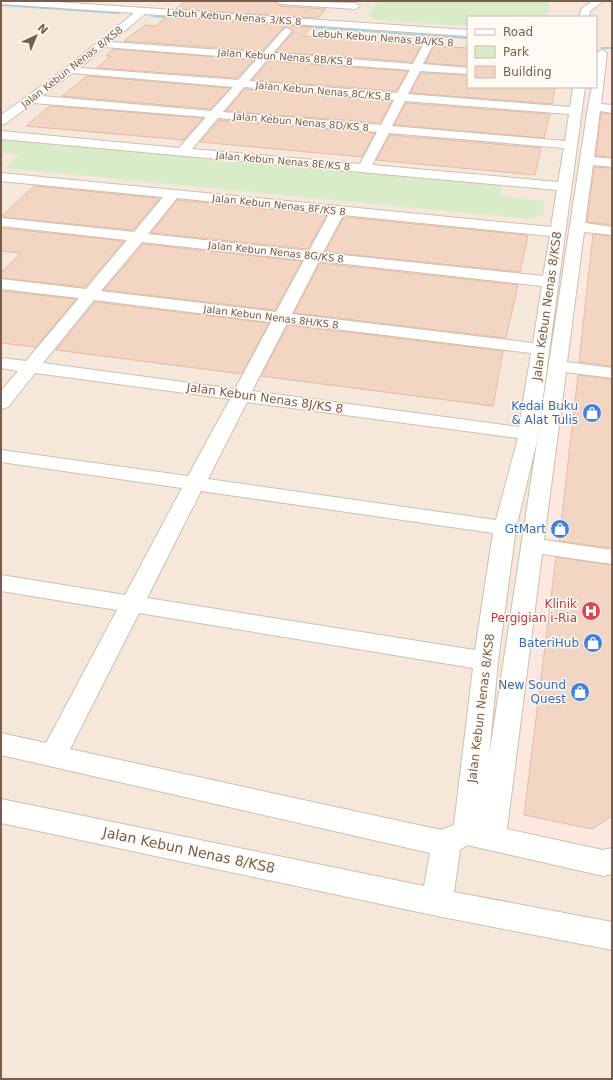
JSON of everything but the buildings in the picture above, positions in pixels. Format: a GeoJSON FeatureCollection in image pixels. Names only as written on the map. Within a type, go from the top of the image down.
{"type":"FeatureCollection","features":[{"type":"Feature","properties":{"kind":"street","name":"Lebuh Kebun Nenas 3/KS 8"},"geometry":{"type":"LineString","coordinates":[[1,1],[142,11],[344,21],[467,33]]}},
{"type":"Feature","properties":{"kind":"street"},"geometry":{"type":"LineString","coordinates":[[97,1],[178,5],[344,21],[357,4]]}},
{"type":"Feature","properties":{"kind":"street"},"geometry":{"type":"LineString","coordinates":[[280,1],[357,4]]}},
{"type":"Feature","properties":{"kind":"street"},"geometry":{"type":"LineString","coordinates":[[584,16],[585,10],[599,1]]}},
{"type":"Feature","properties":{"kind":"street","name":"Jalan Kebun Nenas 8/KS8"},"geometry":{"type":"LineString","coordinates":[[1,121],[70,70],[142,11]]}},
{"type":"Feature","properties":{"kind":"street","name":"Lebuh Kebun Nenas 8A/KS 8"},"geometry":{"type":"LineString","coordinates":[[131,20],[385,38]]}},
{"type":"Feature","properties":{"kind":"street"},"geometry":{"type":"LineString","coordinates":[[182,152],[288,31]]}},
{"type":"Feature","properties":{"kind":"street"},"geometry":{"type":"LineString","coordinates":[[364,169],[430,41]]}},
{"type":"Feature","properties":{"kind":"street","name":"Jalan Kebun Nenas 8B/KS 8"},"geometry":{"type":"LineString","coordinates":[[103,44],[467,71]]}},
{"type":"Feature","properties":{"kind":"street"},"geometry":{"type":"LineString","coordinates":[[437,902],[468,839],[532,545],[603,53]]}},
{"type":"Feature","properties":{"kind":"street","name":"Jalan Kebun Nenas 8C/KS 8"},"geometry":{"type":"LineString","coordinates":[[70,70],[401,97],[594,109]]}},
{"type":"Feature","properties":{"kind":"street","name":"Jalan Kebun Nenas 8/KS8"},"geometry":{"type":"LineString","coordinates":[[468,839],[486,660],[505,528],[528,434],[571,145],[594,109],[580,88]]}},
{"type":"Feature","properties":{"kind":"street","name":"Jalan Kebun Nenas 8D/KS 8"},"geometry":{"type":"LineString","coordinates":[[32,99],[571,145]]}},
{"type":"Feature","properties":{"kind":"street","name":"Jalan Kebun Nenas 8E/KS 8"},"geometry":{"type":"LineString","coordinates":[[1,135],[564,187]]}},
{"type":"Feature","properties":{"kind":"street"},"geometry":{"type":"LineString","coordinates":[[587,160],[612,163]]}},
{"type":"Feature","properties":{"kind":"street","name":"Jalan Kebun Nenas 8F/KS 8"},"geometry":{"type":"LineString","coordinates":[[1,177],[558,232]]}},
{"type":"Feature","properties":{"kind":"street"},"geometry":{"type":"LineString","coordinates":[[1,403],[173,194]]}},
{"type":"Feature","properties":{"kind":"street"},"geometry":{"type":"LineString","coordinates":[[53,755],[338,210]]}},
{"type":"Feature","properties":{"kind":"street","name":"Jalan Kebun Nenas 8G/KS 8"},"geometry":{"type":"LineString","coordinates":[[1,222],[550,282]]}},
{"type":"Feature","properties":{"kind":"street"},"geometry":{"type":"LineString","coordinates":[[578,227],[612,231]]}},
{"type":"Feature","properties":{"kind":"street","name":"Jalan Kebun Nenas 8H/KS 8"},"geometry":{"type":"LineString","coordinates":[[1,284],[540,349]]}},
{"type":"Feature","properties":{"kind":"street","name":"Jalan Kebun Nenas 8J/KS 8"},"geometry":{"type":"LineString","coordinates":[[1,363],[528,434]]}},
{"type":"Feature","properties":{"kind":"street"},"geometry":{"type":"LineString","coordinates":[[558,366],[612,372]]}},
{"type":"Feature","properties":{"kind":"street"},"geometry":{"type":"LineString","coordinates":[[1,456],[194,485],[505,528]]}},
{"type":"Feature","properties":{"kind":"street"},"geometry":{"type":"LineString","coordinates":[[532,545],[612,557]]}},
{"type":"Feature","properties":{"kind":"street"},"geometry":{"type":"LineString","coordinates":[[1,583],[131,605],[486,660]]}},
{"type":"Feature","properties":{"kind":"street"},"geometry":{"type":"LineString","coordinates":[[1,744],[468,839],[603,863],[612,860]]}},
{"type":"Feature","properties":{"kind":"street","name":"Jalan Kebun Nenas 8/KS8"},"geometry":{"type":"LineString","coordinates":[[1,811],[437,902],[612,936]]}},
{"type":"Feature","properties":{"kind":"shaded area"},"geometry":{"type":"Polygon","coordinates":[[[1,1],[612,1],[612,1079],[1,1079],[1,1]]]}},
{"type":"Feature","properties":{"kind":"shaded area"},"geometry":{"type":"Polygon","coordinates":[[[605,55],[612,55],[612,849],[600,852],[499,831],[605,55]]]}},
{"type":"Feature","properties":{"kind":"green space"},"geometry":{"type":"Polygon","coordinates":[[[378,1],[550,1],[546,16],[467,16],[467,26],[376,20],[368,15],[378,1]]]}},
{"type":"Feature","properties":{"kind":"green space"},"geometry":{"type":"Polygon","coordinates":[[[1,139],[503,184],[500,196],[545,201],[543,215],[530,219],[5,168],[20,155],[1,153],[1,139]]]}},
{"type":"Feature","properties":{"kind":"waterway"},"geometry":{"type":"LineString","coordinates":[[1,5],[119,13]]}},
{"type":"Feature","properties":{"kind":"waterway"},"geometry":{"type":"LineString","coordinates":[[151,16],[467,38]]}},
{"type":"Feature","properties":{"kind":"waterway"},"geometry":{"type":"LineString","coordinates":[[602,48],[612,48]]}},
{"type":"Feature","properties":{"kind":"place","name":"Kedai Buku & Alat Tulis"},"geometry":{"type":"Point","coordinates":[592,413]}},
{"type":"Feature","properties":{"kind":"place","name":"GtMart"},"geometry":{"type":"Point","coordinates":[560,529]}},
{"type":"Feature","properties":{"kind":"place","name":"Klinik Pergigian i-Ria"},"geometry":{"type":"Point","coordinates":[591,611]}},
{"type":"Feature","properties":{"kind":"place","name":"BateriHub"},"geometry":{"type":"Point","coordinates":[593,643]}},
{"type":"Feature","properties":{"kind":"place","name":"New Sound Quest"},"geometry":{"type":"Point","coordinates":[580,692]}}]}
